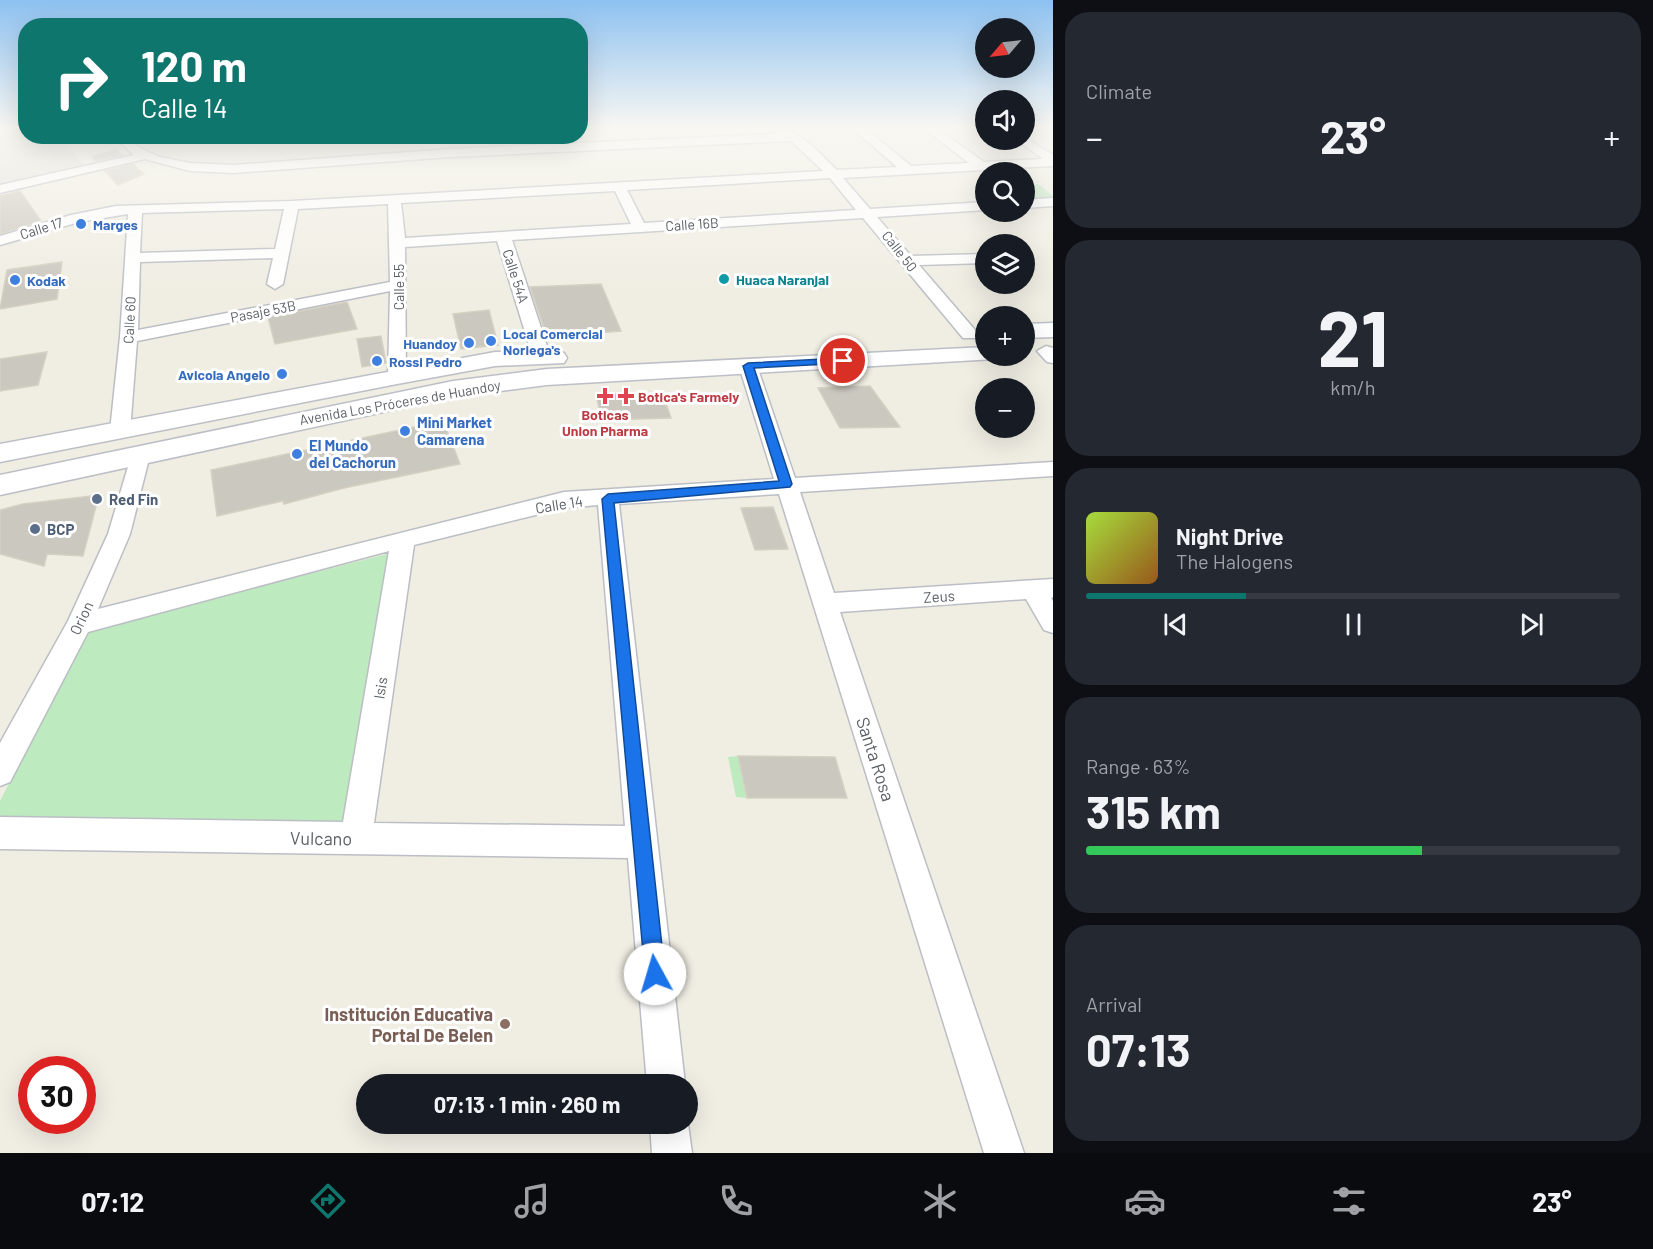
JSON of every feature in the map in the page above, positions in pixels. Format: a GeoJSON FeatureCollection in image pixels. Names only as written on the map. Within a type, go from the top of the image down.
{"type":"FeatureCollection","features":[{"type":"Feature","properties":{"kind":"main road","name":"Avenida Los Próceres de Huandoy"},"geometry":{"type":"LineString","coordinates":[[0,453],[495,359],[975,333]]}},
{"type":"Feature","properties":{"kind":"main road","name":"Avenida Los Próceres de Huandoy"},"geometry":{"type":"LineString","coordinates":[[0,485],[331,413],[453,389],[547,377],[975,355]]}},
{"type":"Feature","properties":{"kind":"street"},"geometry":{"type":"LineString","coordinates":[[0,189],[31,182]]}},
{"type":"Feature","properties":{"kind":"street"},"geometry":{"type":"LineString","coordinates":[[334,182],[339,202]]}},
{"type":"Feature","properties":{"kind":"street","name":"Calle 17"},"geometry":{"type":"LineString","coordinates":[[0,241],[76,218],[116,210],[292,205],[694,182]]}},
{"type":"Feature","properties":{"kind":"street","name":"Calle 50"},"geometry":{"type":"LineString","coordinates":[[840,182],[907,261],[975,331]]}},
{"type":"Feature","properties":{"kind":"street"},"geometry":{"type":"LineString","coordinates":[[619,186],[639,227]]}},
{"type":"Feature","properties":{"kind":"street","name":"Calle 55"},"geometry":{"type":"LineString","coordinates":[[394,199],[398,243],[397,376]]}},
{"type":"Feature","properties":{"kind":"street"},"geometry":{"type":"LineString","coordinates":[[1035,203],[1053,202]]}},
{"type":"Feature","properties":{"kind":"street"},"geometry":{"type":"LineString","coordinates":[[275,284],[292,205]]}},
{"type":"Feature","properties":{"kind":"street","name":"Calle 16B"},"geometry":{"type":"LineString","coordinates":[[398,243],[975,207]]}},
{"type":"Feature","properties":{"kind":"street","name":"Calle 60"},"geometry":{"type":"LineString","coordinates":[[120,431],[129,337],[135,209]]}},
{"type":"Feature","properties":{"kind":"street","name":"Calle 54A"},"geometry":{"type":"LineString","coordinates":[[503,236],[542,358]]}},
{"type":"Feature","properties":{"kind":"street"},"geometry":{"type":"LineString","coordinates":[[133,258],[282,253]]}},
{"type":"Feature","properties":{"kind":"street"},"geometry":{"type":"LineString","coordinates":[[907,261],[975,258]]}},
{"type":"Feature","properties":{"kind":"street","name":"Pasaje 53B"},"geometry":{"type":"LineString","coordinates":[[129,337],[398,285]]}},
{"type":"Feature","properties":{"kind":"street","name":"Santa Rosa"},"geometry":{"type":"LineString","coordinates":[[748,366],[1004,1153]]}},
{"type":"Feature","properties":{"kind":"street","name":"Orion"},"geometry":{"type":"LineString","coordinates":[[0,772],[79,624],[119,534],[140,455]]}},
{"type":"Feature","properties":{"kind":"street","name":"Calle 14"},"geometry":{"type":"LineString","coordinates":[[79,624],[403,539],[564,500],[608,499],[786,484],[1053,469]]}},
{"type":"Feature","properties":{"kind":"street"},"geometry":{"type":"LineString","coordinates":[[608,499],[665,1074]]}},
{"type":"Feature","properties":{"kind":"street","name":"Isis"},"geometry":{"type":"LineString","coordinates":[[356,838],[403,539]]}},
{"type":"Feature","properties":{"kind":"street"},"geometry":{"type":"LineString","coordinates":[[1043,589],[1053,623]]}},
{"type":"Feature","properties":{"kind":"street","name":"Zeus"},"geometry":{"type":"LineString","coordinates":[[825,603],[1043,589]]}},
{"type":"Feature","properties":{"kind":"street","name":"Vulcano"},"geometry":{"type":"LineString","coordinates":[[0,833],[642,842]]}},
{"type":"Feature","properties":{"kind":"street"},"geometry":{"type":"LineString","coordinates":[[671,1134],[672,1153]]}},
{"type":"Feature","properties":{"kind":"shaded area"},"geometry":{"type":"Polygon","coordinates":[[[0,182],[19,182],[0,186],[0,182]]]}},
{"type":"Feature","properties":{"kind":"green space"},"geometry":{"type":"Polygon","coordinates":[[[1035,184],[1038,184],[1053,196],[1053,201],[1035,202],[1035,184]]]}},
{"type":"Feature","properties":{"kind":"green space"},"geometry":{"type":"Polygon","coordinates":[[[391,553],[343,824],[0,820],[0,801],[87,631],[391,553]]]}},
{"type":"Feature","properties":{"kind":"green space"},"geometry":{"type":"Polygon","coordinates":[[[738,756],[747,798],[736,797],[728,757],[738,756]]]}},
{"type":"Feature","properties":{"kind":"building"},"geometry":{"type":"Polygon","coordinates":[[[20,191],[41,221],[0,234],[0,196],[20,191]]]}},
{"type":"Feature","properties":{"kind":"building"},"geometry":{"type":"Polygon","coordinates":[[[62,262],[57,299],[0,309],[7,270],[62,262]]]}},
{"type":"Feature","properties":{"kind":"building"},"geometry":{"type":"Polygon","coordinates":[[[601,284],[621,331],[547,337],[530,287],[601,284]]]}},
{"type":"Feature","properties":{"kind":"building"},"geometry":{"type":"Polygon","coordinates":[[[347,302],[357,329],[275,344],[268,317],[347,302]]]}},
{"type":"Feature","properties":{"kind":"building"},"geometry":{"type":"Polygon","coordinates":[[[489,310],[498,345],[461,349],[453,314],[489,310]]]}},
{"type":"Feature","properties":{"kind":"building"},"geometry":{"type":"Polygon","coordinates":[[[381,336],[386,363],[362,367],[357,339],[381,336]]]}},
{"type":"Feature","properties":{"kind":"building"},"geometry":{"type":"Polygon","coordinates":[[[47,352],[38,385],[0,391],[0,359],[47,352]]]}},
{"type":"Feature","properties":{"kind":"building"},"geometry":{"type":"Polygon","coordinates":[[[870,386],[900,427],[840,428],[818,388],[870,386]]]}},
{"type":"Feature","properties":{"kind":"building"},"geometry":{"type":"Polygon","coordinates":[[[662,392],[671,418],[602,420],[596,395],[662,392]]]}},
{"type":"Feature","properties":{"kind":"building"},"geometry":{"type":"Polygon","coordinates":[[[442,418],[460,464],[344,488],[284,504],[283,501],[217,516],[211,470],[419,426],[418,422],[442,418]]]}},
{"type":"Feature","properties":{"kind":"building"},"geometry":{"type":"Polygon","coordinates":[[[99,495],[83,556],[47,554],[44,566],[0,554],[0,510],[23,504],[99,495]]]}},
{"type":"Feature","properties":{"kind":"building"},"geometry":{"type":"Polygon","coordinates":[[[773,507],[788,549],[755,550],[741,508],[773,507]]]}},
{"type":"Feature","properties":{"kind":"building"},"geometry":{"type":"Polygon","coordinates":[[[738,756],[835,757],[847,798],[747,798],[738,756]]]}},
{"type":"Feature","properties":{"kind":"place","name":"Marges"},"geometry":{"type":"Point","coordinates":[81,224]}},
{"type":"Feature","properties":{"kind":"place","name":"Huaca Naranjal"},"geometry":{"type":"Point","coordinates":[724,279]}},
{"type":"Feature","properties":{"kind":"place","name":"Kodak"},"geometry":{"type":"Point","coordinates":[15,280]}},
{"type":"Feature","properties":{"kind":"place","name":"Local Comercial Noriega's"},"geometry":{"type":"Point","coordinates":[491,341]}},
{"type":"Feature","properties":{"kind":"place","name":"Huandoy"},"geometry":{"type":"Point","coordinates":[469,343]}},
{"type":"Feature","properties":{"kind":"place","name":"Rossi Pedro"},"geometry":{"type":"Point","coordinates":[377,361]}},
{"type":"Feature","properties":{"kind":"place","name":"Avicola Angelo"},"geometry":{"type":"Point","coordinates":[282,374]}},
{"type":"Feature","properties":{"kind":"place","name":"Boticas Union Pharma"},"geometry":{"type":"Point","coordinates":[605,396]}},
{"type":"Feature","properties":{"kind":"place","name":"Botica's Farmely"},"geometry":{"type":"Point","coordinates":[626,396]}},
{"type":"Feature","properties":{"kind":"place","name":"Mini Market Camarena"},"geometry":{"type":"Point","coordinates":[405,431]}},
{"type":"Feature","properties":{"kind":"place","name":"El Mundo del Cachorun"},"geometry":{"type":"Point","coordinates":[297,454]}},
{"type":"Feature","properties":{"kind":"place","name":"Red Fin"},"geometry":{"type":"Point","coordinates":[97,499]}},
{"type":"Feature","properties":{"kind":"place","name":"BCP"},"geometry":{"type":"Point","coordinates":[35,529]}},
{"type":"Feature","properties":{"kind":"place","name":"Institución Educativa Portal De Belen"},"geometry":{"type":"Point","coordinates":[505,1024]}},
{"type":"Feature","properties":{"kind":"route"},"geometry":{"type":"LineString","coordinates":[[655,974],[608,499],[760,488],[786,484],[748,366],[843,361]]}}]}
